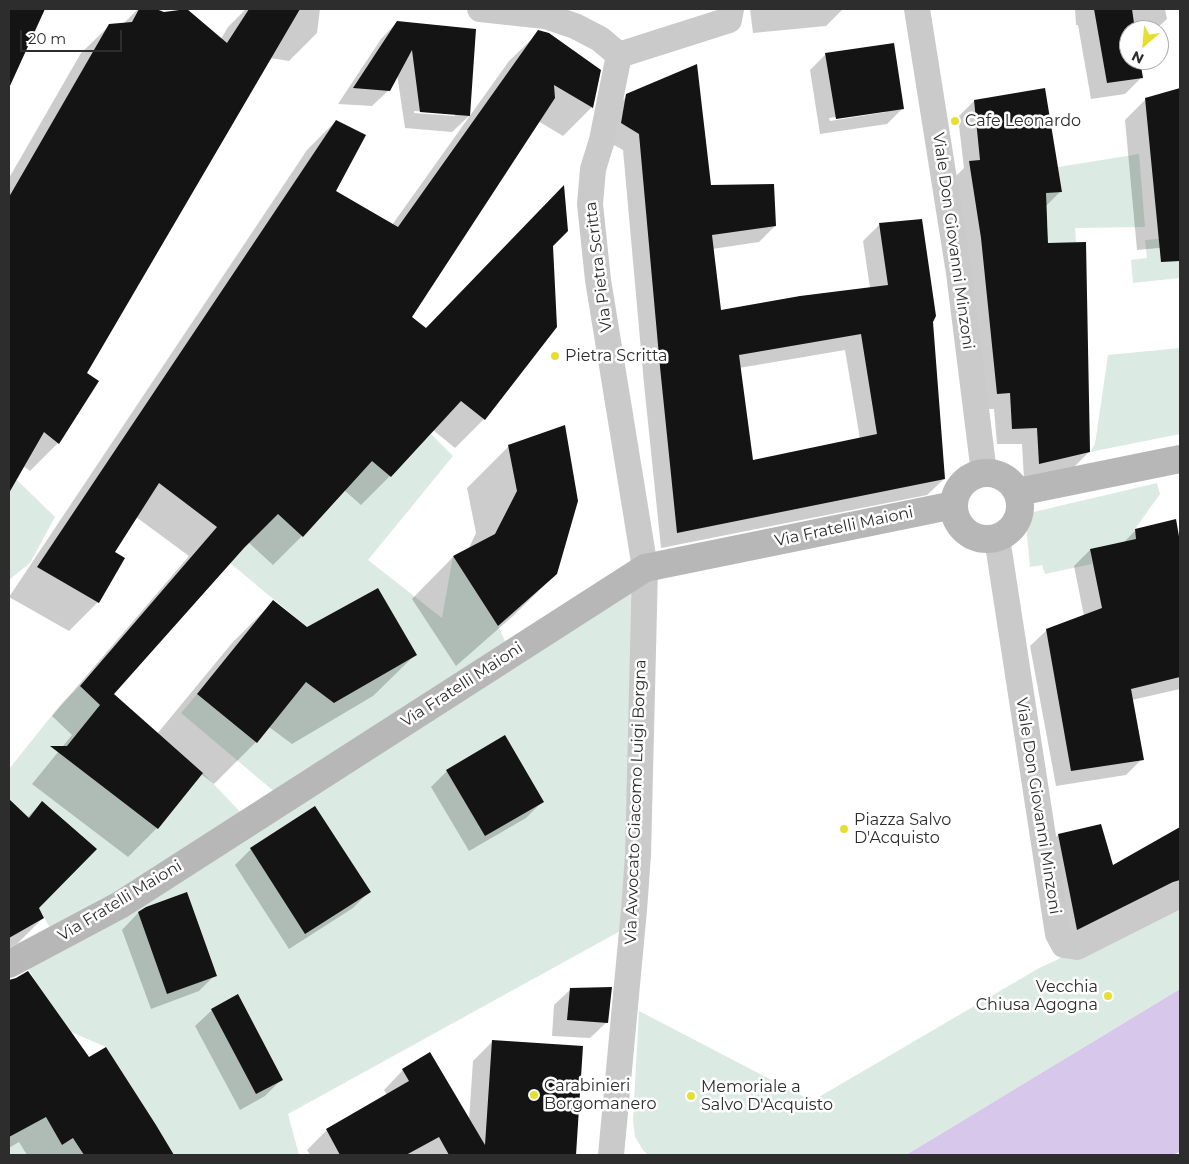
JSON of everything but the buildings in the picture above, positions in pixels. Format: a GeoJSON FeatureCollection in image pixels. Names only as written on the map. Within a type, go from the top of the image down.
{"type":"FeatureCollection","features":[{"type":"Feature","properties":{"kind":"main road"},"geometry":{"type":"LineString","coordinates":[[1018,492],[1180,459]]}},
{"type":"Feature","properties":{"kind":"main road"},"geometry":{"type":"LineString","coordinates":[[994,473],[1004,477],[1018,492],[1021,504],[1020,515],[1015,526],[1007,534],[986,540],[976,538],[959,525],[955,515],[954,504],[956,495],[966,480],[974,475],[994,473]]}},
{"type":"Feature","properties":{"kind":"main road","name":"Via Fratelli Maioni"},"geometry":{"type":"LineString","coordinates":[[9,964],[120,905],[644,568],[954,504]]}},
{"type":"Feature","properties":{"kind":"street"},"geometry":{"type":"LineString","coordinates":[[480,9],[545,16],[575,26],[600,39],[619,55],[729,20],[730,9]]}},
{"type":"Feature","properties":{"kind":"street","name":"Viale Don Giovanni Minzoni"},"geometry":{"type":"LineString","coordinates":[[917,9],[959,273],[984,473]]}},
{"type":"Feature","properties":{"kind":"street","name":"Via Pietra Scritta"},"geometry":{"type":"LineString","coordinates":[[619,55],[602,140],[594,169],[590,204],[598,280],[644,568]]}},
{"type":"Feature","properties":{"kind":"street","name":"Viale Don Giovanni Minzoni"},"geometry":{"type":"LineString","coordinates":[[997,538],[1058,934],[1064,945],[1077,947],[1180,895]]}},
{"type":"Feature","properties":{"kind":"street","name":"Via Avvocato Giacomo Luigi Borgna"},"geometry":{"type":"LineString","coordinates":[[611,1155],[638,855],[644,568]]}},
{"type":"Feature","properties":{"kind":"shaded area"},"geometry":{"type":"Polygon","coordinates":[[[1139,154],[1145,227],[1075,228],[1076,243],[1048,245],[1048,227],[1043,193],[1062,191],[1058,167],[1139,154]]]}},
{"type":"Feature","properties":{"kind":"shaded area"},"geometry":{"type":"Polygon","coordinates":[[[1180,237],[1180,278],[1133,283],[1131,260],[1147,258],[1145,240],[1180,237]]]}},
{"type":"Feature","properties":{"kind":"shaded area"},"geometry":{"type":"Polygon","coordinates":[[[1180,348],[1180,434],[1090,452],[1095,444],[1108,355],[1180,348]]]}},
{"type":"Feature","properties":{"kind":"shaded area"},"geometry":{"type":"Polygon","coordinates":[[[431,434],[453,456],[368,560],[442,618],[453,556],[498,626],[511,654],[645,568],[633,924],[288,1114],[299,1155],[174,1155],[160,1132],[137,1121],[82,1153],[84,1155],[9,1155],[9,1114],[38,1104],[62,1145],[140,1101],[106,1047],[71,1032],[34,979],[22,957],[56,939],[27,886],[9,892],[9,769],[61,704],[80,686],[102,707],[61,754],[158,829],[203,773],[249,821],[283,799],[181,713],[197,694],[257,743],[306,682],[335,703],[416,655],[378,588],[307,627],[230,563],[278,514],[303,537],[346,490],[351,443],[391,477],[431,434]]]}},
{"type":"Feature","properties":{"kind":"shaded area"},"geometry":{"type":"Polygon","coordinates":[[[9,477],[17,480],[55,517],[30,563],[9,580],[9,477]]]}},
{"type":"Feature","properties":{"kind":"shaded area"},"geometry":{"type":"Polygon","coordinates":[[[1157,483],[1160,494],[1135,529],[1136,539],[1090,549],[1092,564],[1045,574],[1042,565],[1030,567],[1025,514],[1157,483]]]}},
{"type":"Feature","properties":{"kind":"shaded area"},"geometry":{"type":"Polygon","coordinates":[[[1180,895],[1180,989],[906,1155],[648,1155],[635,1137],[633,1120],[639,1011],[812,1101],[1041,967],[1180,895]]]}},
{"type":"Feature","properties":{"kind":"shaded area"},"geometry":{"type":"Polygon","coordinates":[[[1180,989],[1180,1152],[1172,1155],[906,1155],[1180,989]]]}},
{"type":"Feature","properties":{"kind":"place","name":"Cafe Leonardo"},"geometry":{"type":"Point","coordinates":[955,121]}},
{"type":"Feature","properties":{"kind":"place","name":"Pietra Scritta"},"geometry":{"type":"Point","coordinates":[555,356]}},
{"type":"Feature","properties":{"kind":"place","name":"Piazza Salvo D'Acquisto"},"geometry":{"type":"Point","coordinates":[844,829]}},
{"type":"Feature","properties":{"kind":"place","name":"Vecchia Chiusa Agogna"},"geometry":{"type":"Point","coordinates":[1108,996]}},
{"type":"Feature","properties":{"kind":"place","name":"Carabinieri Borgomanero"},"geometry":{"type":"Point","coordinates":[534,1095]}},
{"type":"Feature","properties":{"kind":"place","name":"Memoriale a Salvo D'Acquisto"},"geometry":{"type":"Point","coordinates":[691,1096]}}]}
